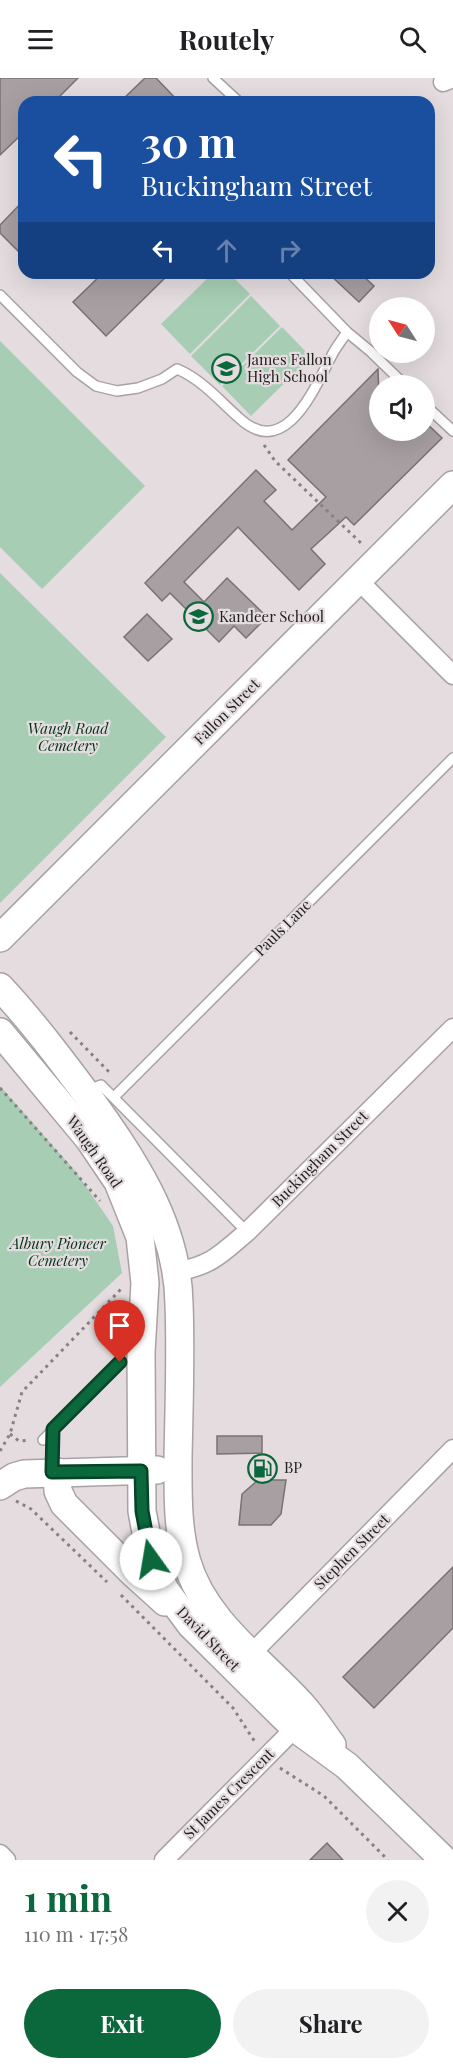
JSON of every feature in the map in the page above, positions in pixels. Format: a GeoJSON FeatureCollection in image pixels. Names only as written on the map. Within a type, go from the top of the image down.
{"type":"FeatureCollection","features":[{"type":"Feature","properties":{"kind":"main road","name":"Fallon Street"},"geometry":{"type":"LineString","coordinates":[[0,938],[453,485]]}},
{"type":"Feature","properties":{"kind":"main road","name":"Waugh Road"},"geometry":{"type":"LineString","coordinates":[[0,987],[20,1008],[114,1132],[146,1184],[166,1229],[176,1272],[179,1304],[178,1470]]}},
{"type":"Feature","properties":{"kind":"main road","name":"Waugh Road"},"geometry":{"type":"LineString","coordinates":[[0,1032],[89,1140],[112,1173],[118,1182],[140,1237],[145,1283],[141,1352],[141,1471]]}},
{"type":"Feature","properties":{"kind":"main road"},"geometry":{"type":"LineString","coordinates":[[7,1493],[19,1475],[54,1472],[178,1470]]}},
{"type":"Feature","properties":{"kind":"main road","name":"David Street"},"geometry":{"type":"LineString","coordinates":[[178,1470],[182,1538],[195,1584],[219,1618],[304,1707],[347,1766]]}},
{"type":"Feature","properties":{"kind":"main road","name":"David Street"},"geometry":{"type":"LineString","coordinates":[[141,1471],[142,1511],[151,1559],[165,1590],[190,1625],[295,1728],[347,1766],[444,1860]]}},
{"type":"Feature","properties":{"kind":"main road"},"geometry":{"type":"LineString","coordinates":[[54,1472],[58,1491],[64,1504],[134,1574],[190,1625]]}},
{"type":"Feature","properties":{"kind":"street"},"geometry":{"type":"LineString","coordinates":[[359,581],[453,675]]}},
{"type":"Feature","properties":{"kind":"street","name":"Buckingham Street"},"geometry":{"type":"LineString","coordinates":[[176,1272],[200,1267],[218,1257],[247,1232],[453,1028]]}},
{"type":"Feature","properties":{"kind":"street","name":"Stephen Street"},"geometry":{"type":"LineString","coordinates":[[251,1654],[453,1449]]}},
{"type":"Feature","properties":{"kind":"street","name":"St James Crescent"},"geometry":{"type":"LineString","coordinates":[[164,1860],[295,1728]]}},
{"type":"Feature","properties":{"kind":"street"},"geometry":{"type":"LineString","coordinates":[[0,1854],[6,1860]]}},
{"type":"Feature","properties":{"kind":"lane"},"geometry":{"type":"LineString","coordinates":[[213,78],[232,96]]}},
{"type":"Feature","properties":{"kind":"lane"},"geometry":{"type":"LineString","coordinates":[[296,279],[347,332],[395,375]]}},
{"type":"Feature","properties":{"kind":"lane"},"geometry":{"type":"LineString","coordinates":[[0,295],[77,372],[96,386],[117,391],[138,388],[162,379],[177,369],[193,375],[243,422],[254,429],[269,431],[285,425],[298,416],[347,332]]}},
{"type":"Feature","properties":{"kind":"lane"},"geometry":{"type":"LineString","coordinates":[[435,414],[453,431]]}},
{"type":"Feature","properties":{"kind":"lane","name":"Pauls Lane"},"geometry":{"type":"LineString","coordinates":[[114,1097],[453,758]]}},
{"type":"Feature","properties":{"kind":"lane","name":"Waugh Road"},"geometry":{"type":"LineString","coordinates":[[85,1092],[101,1085],[247,1232]]}},
{"type":"Feature","properties":{"kind":"lane"},"geometry":{"type":"LineString","coordinates":[[42,1440],[120,1362]]}},
{"type":"Feature","properties":{"kind":"lane"},"geometry":{"type":"LineString","coordinates":[[53,1429],[54,1472]]}},
{"type":"Feature","properties":{"kind":"path"},"geometry":{"type":"LineString","coordinates":[[254,429],[275,461],[362,544]]}},
{"type":"Feature","properties":{"kind":"path"},"geometry":{"type":"LineString","coordinates":[[0,1088],[104,1205]]}},
{"type":"Feature","properties":{"kind":"path"},"geometry":{"type":"LineString","coordinates":[[0,1451],[10,1434],[22,1392],[126,1283]]}},
{"type":"Feature","properties":{"kind":"path"},"geometry":{"type":"LineString","coordinates":[[10,1434],[19,1441],[42,1440]]}},
{"type":"Feature","properties":{"kind":"path"},"geometry":{"type":"LineString","coordinates":[[7,1493],[31,1509],[109,1584]]}},
{"type":"Feature","properties":{"kind":"path"},"geometry":{"type":"LineString","coordinates":[[117,1591],[233,1708],[253,1740],[279,1768],[324,1796],[388,1860]]}},
{"type":"Feature","properties":{"kind":"green space"},"geometry":{"type":"Polygon","coordinates":[[[207,279],[235,279],[250,294],[190,354],[161,324],[207,279]]]}},
{"type":"Feature","properties":{"kind":"green space"},"geometry":{"type":"Polygon","coordinates":[[[251,296],[280,326],[220,385],[191,356],[251,296]]]}},
{"type":"Feature","properties":{"kind":"green space"},"geometry":{"type":"Polygon","coordinates":[[[282,327],[311,357],[251,416],[222,386],[282,327]]]}},
{"type":"Feature","properties":{"kind":"green space"},"geometry":{"type":"Polygon","coordinates":[[[0,341],[145,486],[42,589],[0,547],[0,341]]]}},
{"type":"Feature","properties":{"kind":"green space","name":"Waugh Road Cemetery"},"geometry":{"type":"Polygon","coordinates":[[[0,573],[166,737],[0,903],[0,573]]]}},
{"type":"Feature","properties":{"kind":"green space","name":"Albury Pioneer Cemetery"},"geometry":{"type":"Polygon","coordinates":[[[0,1086],[76,1172],[113,1226],[122,1273],[0,1387],[0,1086]]]}},
{"type":"Feature","properties":{"kind":"building"},"geometry":{"type":"Polygon","coordinates":[[[0,78],[78,78],[60,96],[18,96],[18,138],[0,155],[0,78]]]}},
{"type":"Feature","properties":{"kind":"building"},"geometry":{"type":"Polygon","coordinates":[[[145,78],[156,78],[173,96],[126,96],[145,78]]]}},
{"type":"Feature","properties":{"kind":"building"},"geometry":{"type":"Polygon","coordinates":[[[18,206],[18,251],[0,233],[0,225],[18,206]]]}},
{"type":"Feature","properties":{"kind":"building"},"geometry":{"type":"Polygon","coordinates":[[[97,279],[164,279],[106,336],[73,302],[97,279]]]}},
{"type":"Feature","properties":{"kind":"building"},"geometry":{"type":"Polygon","coordinates":[[[334,279],[366,279],[374,286],[359,302],[334,279]]]}},
{"type":"Feature","properties":{"kind":"building"},"geometry":{"type":"Polygon","coordinates":[[[369,378],[369,441],[435,441],[435,431],[442,438],[354,525],[346,517],[311,549],[325,564],[299,590],[238,527],[184,582],[204,602],[227,578],[267,617],[246,638],[234,626],[219,642],[170,593],[162,601],[145,583],[256,470],[276,490],[264,501],[292,530],[326,497],[288,460],[369,378]]]}},
{"type":"Feature","properties":{"kind":"building"},"geometry":{"type":"Polygon","coordinates":[[[147,614],[172,639],[148,661],[124,637],[147,614]]]}},
{"type":"Feature","properties":{"kind":"building"},"geometry":{"type":"Polygon","coordinates":[[[217,1436],[262,1436],[262,1453],[217,1454],[217,1436]]]}},
{"type":"Feature","properties":{"kind":"building"},"geometry":{"type":"Polygon","coordinates":[[[258,1480],[286,1480],[281,1514],[271,1525],[239,1525],[242,1494],[258,1480]]]}},
{"type":"Feature","properties":{"kind":"building"},"geometry":{"type":"Polygon","coordinates":[[[453,1567],[453,1628],[374,1708],[343,1677],[453,1567]]]}},
{"type":"Feature","properties":{"kind":"building"},"geometry":{"type":"Polygon","coordinates":[[[327,1843],[343,1860],[310,1860],[327,1843]]]}},
{"type":"Feature","properties":{"kind":"place","name":"James Fallon High School"},"geometry":{"type":"Point","coordinates":[226,369]}},
{"type":"Feature","properties":{"kind":"place","name":"Kandeer School"},"geometry":{"type":"Point","coordinates":[198,617]}},
{"type":"Feature","properties":{"kind":"place","name":"BP"},"geometry":{"type":"Point","coordinates":[263,1468]}},
{"type":"Feature","properties":{"kind":"route"},"geometry":{"type":"LineString","coordinates":[[120,1362],[53,1429],[52,1472],[141,1471],[142,1511],[151,1559]]}}]}
